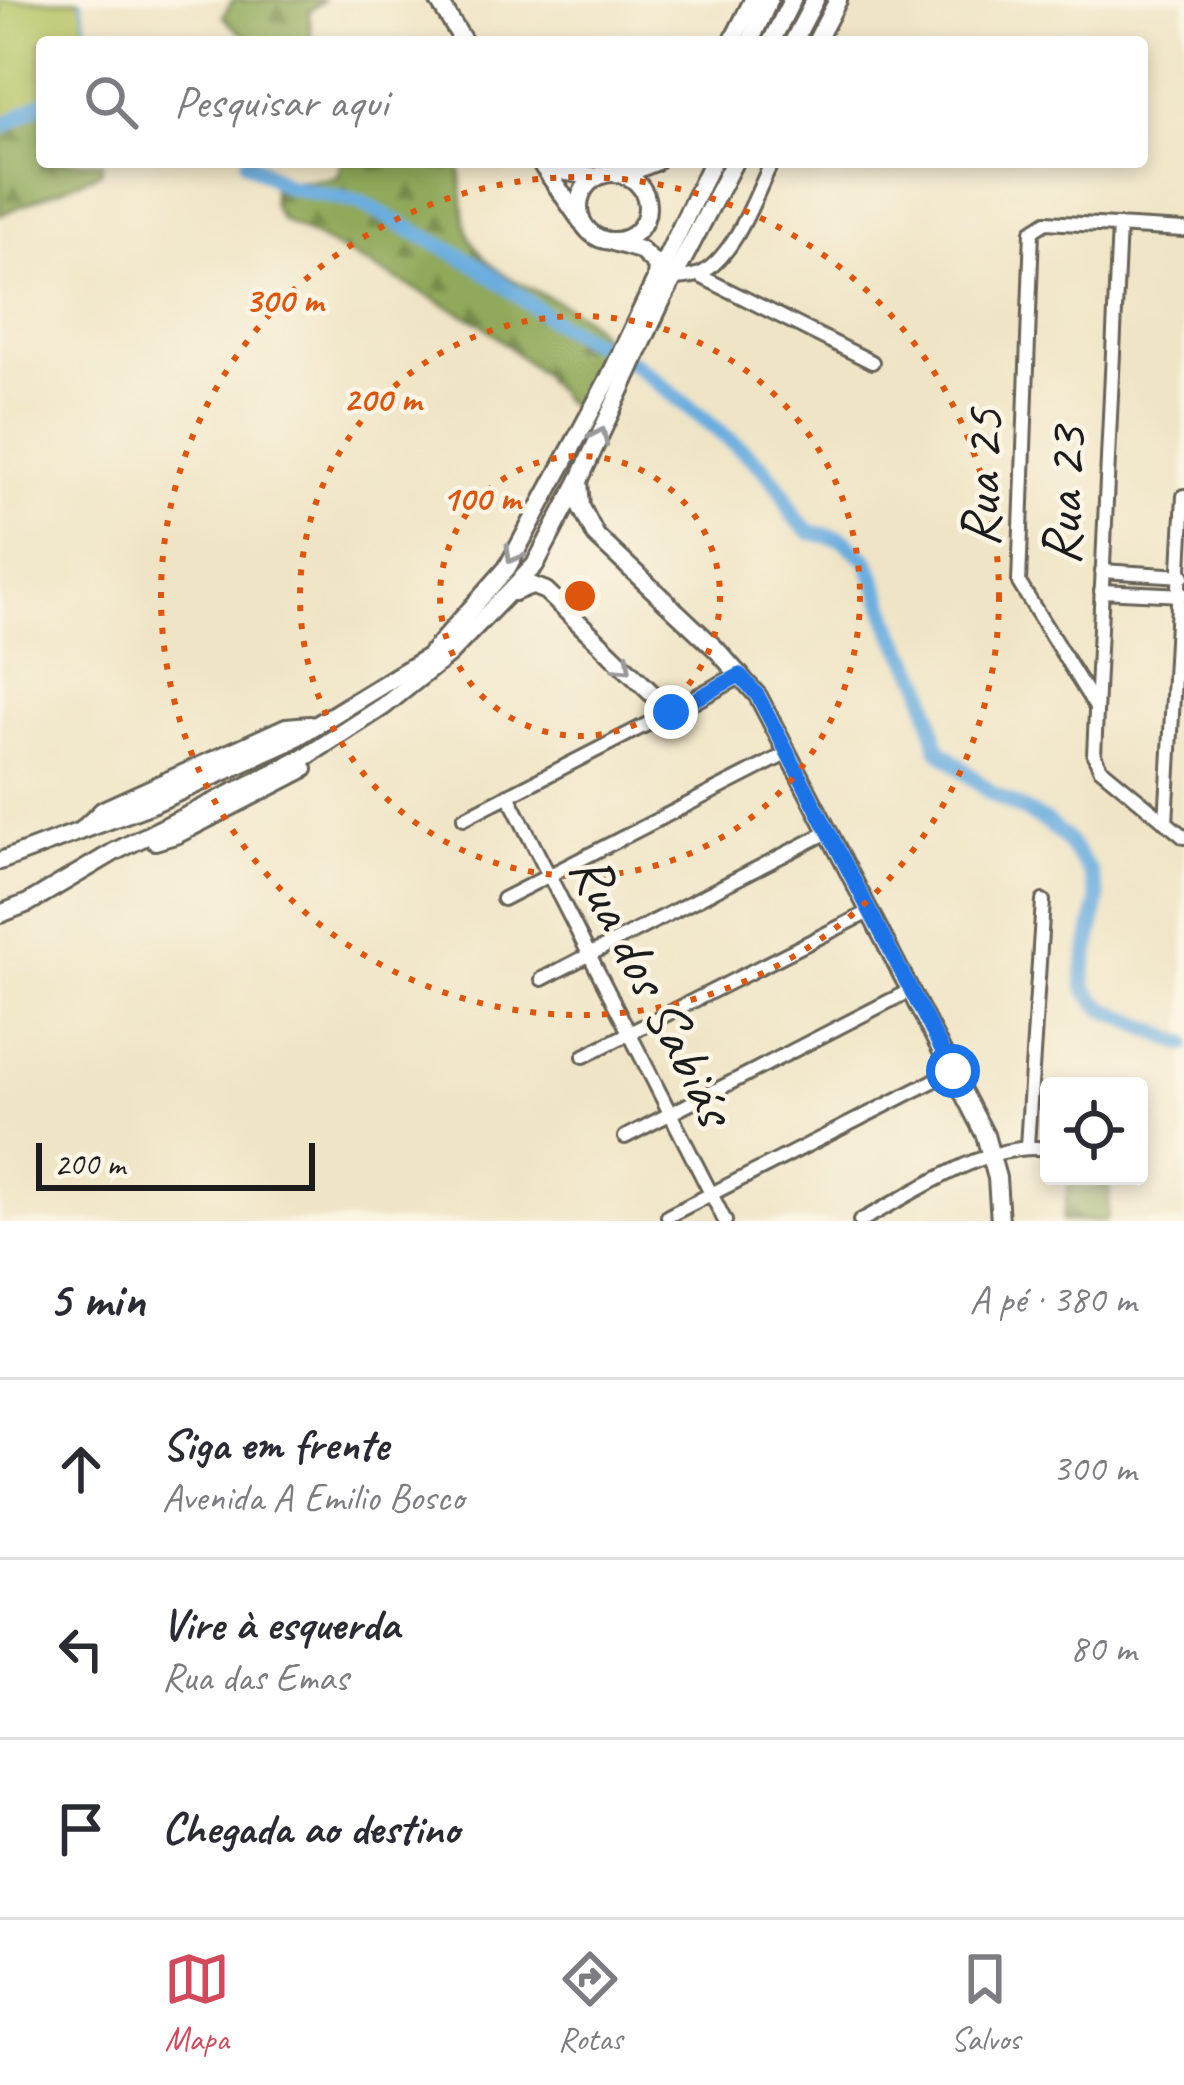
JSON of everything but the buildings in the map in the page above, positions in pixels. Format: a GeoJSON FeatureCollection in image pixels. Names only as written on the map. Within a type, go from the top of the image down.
{"type":"FeatureCollection","features":[{"type":"Feature","properties":{"kind":"main road"},"geometry":{"type":"LineString","coordinates":[[438,0],[460,36]]}},
{"type":"Feature","properties":{"kind":"main road"},"geometry":{"type":"LineString","coordinates":[[753,36],[769,0]]}},
{"type":"Feature","properties":{"kind":"main road"},"geometry":{"type":"LineString","coordinates":[[774,36],[792,0]]}},
{"type":"Feature","properties":{"kind":"main road"},"geometry":{"type":"LineString","coordinates":[[797,36],[815,0]]}},
{"type":"Feature","properties":{"kind":"main road"},"geometry":{"type":"LineString","coordinates":[[819,36],[838,0]]}},
{"type":"Feature","properties":{"kind":"main road"},"geometry":{"type":"LineString","coordinates":[[734,36],[745,4]]}},
{"type":"Feature","properties":{"kind":"main road"},"geometry":{"type":"LineString","coordinates":[[544,168],[583,224],[596,236],[646,253],[657,266],[656,280]]}},
{"type":"Feature","properties":{"kind":"main road"},"geometry":{"type":"LineString","coordinates":[[556,168],[597,177],[641,168]]}},
{"type":"Feature","properties":{"kind":"main road"},"geometry":{"type":"LineString","coordinates":[[0,914],[307,756],[384,706],[448,655],[535,565],[579,481],[656,280],[709,168]]}},
{"type":"Feature","properties":{"kind":"main road"},"geometry":{"type":"LineString","coordinates":[[633,346],[675,278],[731,168]]}},
{"type":"Feature","properties":{"kind":"main road"},"geometry":{"type":"LineString","coordinates":[[612,241],[637,232],[648,208],[638,184],[623,175]]}},
{"type":"Feature","properties":{"kind":"main road"},"geometry":{"type":"LineString","coordinates":[[583,224],[581,197],[597,177]]}},
{"type":"Feature","properties":{"kind":"main road"},"geometry":{"type":"LineString","coordinates":[[1,862],[287,743],[428,657],[507,568],[616,382]]}},
{"type":"Feature","properties":{"kind":"main road"},"geometry":{"type":"LineString","coordinates":[[579,481],[580,507],[596,536],[758,696],[953,1071],[991,1154],[999,1193],[997,1221]]}},
{"type":"Feature","properties":{"kind":"main road"},"geometry":{"type":"LineString","coordinates":[[507,594],[530,585],[546,591],[671,712],[740,675]]}},
{"type":"Feature","properties":{"kind":"main road"},"geometry":{"type":"LineString","coordinates":[[0,902],[28,903]]}},
{"type":"Feature","properties":{"kind":"street"},"geometry":{"type":"LineString","coordinates":[[700,275],[735,235],[769,168]]}},
{"type":"Feature","properties":{"kind":"street","name":"Rua 25"},"geometry":{"type":"LineString","coordinates":[[1095,706],[1019,583],[1032,231],[1046,222],[1119,226]]}},
{"type":"Feature","properties":{"kind":"street"},"geometry":{"type":"LineString","coordinates":[[1119,226],[1184,230]]}},
{"type":"Feature","properties":{"kind":"street","name":"Rua 23"},"geometry":{"type":"LineString","coordinates":[[1119,226],[1094,755],[1100,768],[1166,823]]}},
{"type":"Feature","properties":{"kind":"street"},"geometry":{"type":"LineString","coordinates":[[675,278],[700,275],[872,362]]}},
{"type":"Feature","properties":{"kind":"street"},"geometry":{"type":"LineString","coordinates":[[1184,496],[1166,823],[1184,836]]}},
{"type":"Feature","properties":{"kind":"street"},"geometry":{"type":"LineString","coordinates":[[1102,571],[1182,576]]}},
{"type":"Feature","properties":{"kind":"street"},"geometry":{"type":"LineString","coordinates":[[1101,591],[1181,595]]}},
{"type":"Feature","properties":{"kind":"street"},"geometry":{"type":"LineString","coordinates":[[464,818],[671,712]]}},
{"type":"Feature","properties":{"kind":"street"},"geometry":{"type":"LineString","coordinates":[[502,899],[788,753]]}},
{"type":"Feature","properties":{"kind":"street","name":"Rua dos Sabiás"},"geometry":{"type":"LineString","coordinates":[[508,795],[724,1221]]}},
{"type":"Feature","properties":{"kind":"street"},"geometry":{"type":"LineString","coordinates":[[542,980],[828,832]]}},
{"type":"Feature","properties":{"kind":"street"},"geometry":{"type":"LineString","coordinates":[[1027,1146],[1042,902]]}},
{"type":"Feature","properties":{"kind":"street"},"geometry":{"type":"LineString","coordinates":[[584,1056],[869,913]]}},
{"type":"Feature","properties":{"kind":"street"},"geometry":{"type":"LineString","coordinates":[[625,1137],[910,990]]}},
{"type":"Feature","properties":{"kind":"street"},"geometry":{"type":"LineString","coordinates":[[668,1216],[953,1071]]}},
{"type":"Feature","properties":{"kind":"street"},"geometry":{"type":"LineString","coordinates":[[860,1221],[991,1154],[1040,1148]]}},
{"type":"Feature","properties":{"kind":"green space"},"geometry":{"type":"Polygon","coordinates":[[[0,0],[81,0],[88,36],[36,36],[36,107],[0,128],[0,0]]]}},
{"type":"Feature","properties":{"kind":"green space"},"geometry":{"type":"Polygon","coordinates":[[[233,0],[323,0],[309,12],[311,36],[247,36],[223,16],[233,0]]]}},
{"type":"Feature","properties":{"kind":"green space"},"geometry":{"type":"Polygon","coordinates":[[[0,95],[36,96],[36,168],[101,168],[101,172],[0,215],[0,95]]]}},
{"type":"Feature","properties":{"kind":"green space"},"geometry":{"type":"Polygon","coordinates":[[[340,168],[459,168],[468,231],[485,259],[584,318],[612,354],[589,395],[586,426],[542,375],[482,324],[281,219],[273,205],[273,188],[339,176],[340,168]]]}},
{"type":"Feature","properties":{"kind":"green space"},"geometry":{"type":"Polygon","coordinates":[[[1069,1185],[1110,1185],[1107,1221],[1062,1221],[1069,1185]]]}},
{"type":"Feature","properties":{"kind":"waterway"},"geometry":{"type":"LineString","coordinates":[[81,0],[88,36]]}},
{"type":"Feature","properties":{"kind":"waterway"},"geometry":{"type":"LineString","coordinates":[[0,128],[36,107]]}},
{"type":"Feature","properties":{"kind":"waterway"},"geometry":{"type":"LineString","coordinates":[[258,168],[286,186],[360,202],[477,265],[556,323],[636,365],[761,465],[782,491],[794,517],[810,532],[842,539],[868,561],[894,633],[922,682],[938,749],[991,793],[1046,822],[1065,838],[1090,872],[1098,899],[1084,986],[1104,1009],[1184,1044]]}},
{"type":"Feature","properties":{"kind":"route"},"geometry":{"type":"LineString","coordinates":[[671,712],[740,675],[758,696],[953,1071]]}}]}
